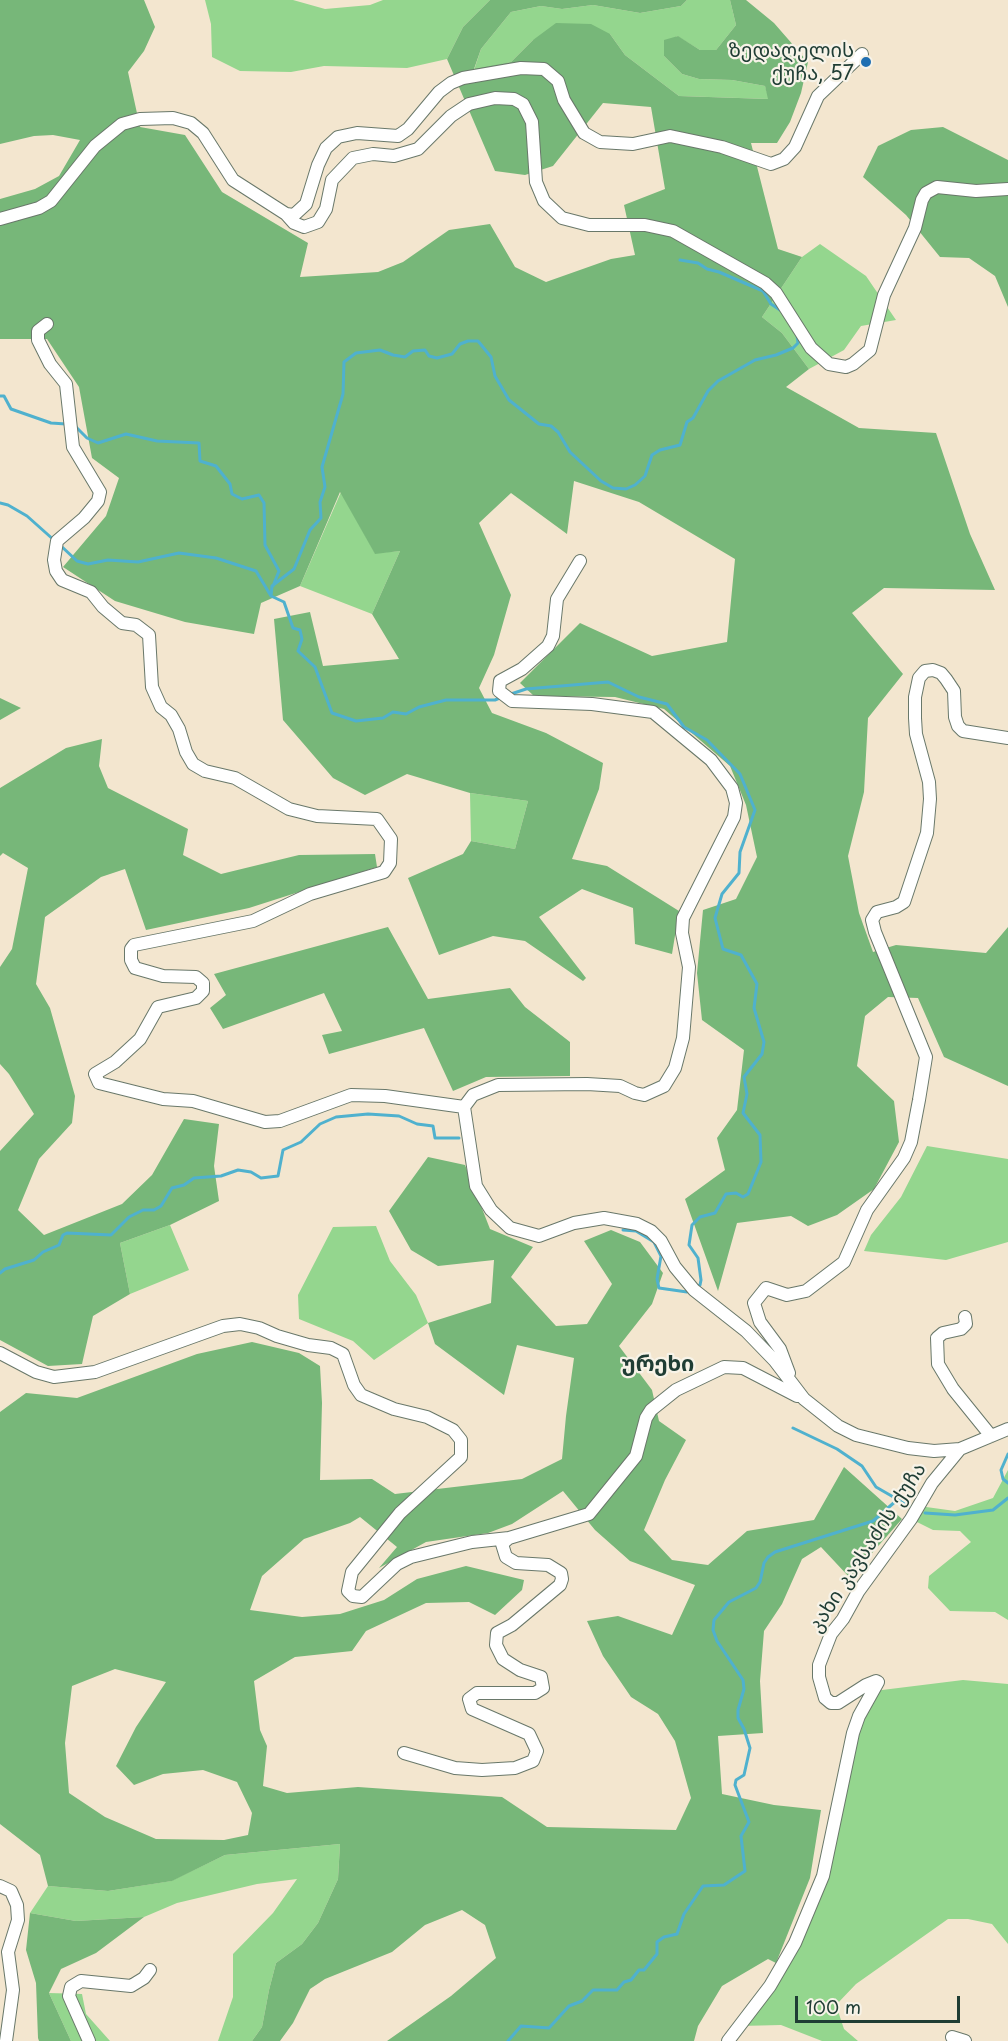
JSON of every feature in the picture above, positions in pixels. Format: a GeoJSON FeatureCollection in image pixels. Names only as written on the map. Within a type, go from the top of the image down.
{"type":"FeatureCollection","features":[{"type":"Feature","properties":{"kind":"street"},"geometry":{"type":"LineString","coordinates":[[286,214],[294,215],[306,204],[318,165],[326,148],[338,136],[357,133],[398,136],[408,129],[439,92],[451,82],[463,78],[521,68],[544,69],[558,81],[564,100],[584,133],[600,142],[633,144],[670,135],[723,147],[771,164],[784,159],[795,147],[818,96],[862,54]]}},
{"type":"Feature","properties":{"kind":"street"},"geometry":{"type":"LineString","coordinates":[[0,219],[39,208],[51,201],[95,146],[122,124],[140,118],[173,118],[191,123],[203,133],[233,180],[286,214],[294,223],[304,226],[318,222],[326,209],[332,180],[353,158],[373,154],[394,156],[418,149],[451,116],[469,104],[495,98],[514,99],[523,104],[532,122],[536,182],[544,201],[562,218],[589,225],[645,225],[673,231],[765,283],[776,293],[811,348],[829,364],[846,367],[870,350],[884,295],[915,228],[926,193],[938,187],[976,191],[1008,189]]}},
{"type":"Feature","properties":{"kind":"street"},"geometry":{"type":"LineString","coordinates":[[47,324],[38,331],[38,340],[50,364],[66,384],[73,447],[100,492],[98,501],[84,518],[57,541],[54,560],[56,571],[62,580],[91,592],[103,607],[122,624],[136,625],[149,635],[152,687],[161,707],[171,715],[180,729],[186,752],[193,764],[206,771],[235,778],[289,809],[317,816],[377,819],[391,839],[390,863],[384,872],[310,894],[253,921],[134,945],[131,960],[135,968],[163,976],[196,977],[203,983],[203,991],[196,998],[158,1007],[140,1039],[115,1062],[95,1074],[99,1083],[163,1099],[193,1101],[265,1122],[280,1121],[351,1095],[385,1096],[464,1107],[473,1095],[498,1085],[620,1086],[644,1095],[664,1086],[675,1068],[682,1038],[689,967],[682,933],[683,918],[734,817],[736,803],[732,788],[711,760],[653,712],[591,704],[512,701],[499,692],[500,681],[522,669],[548,646],[553,636],[557,599],[580,561]]}},
{"type":"Feature","properties":{"kind":"street","name":"კახი კავსაძის ქუჩა"},"geometry":{"type":"LineString","coordinates":[[794,1387],[780,1349],[760,1322],[754,1303],[766,1288],[787,1295],[806,1291],[844,1262],[867,1210],[904,1158],[911,1142],[923,1080],[926,1057],[872,920],[877,912],[896,907],[904,902],[927,833],[929,782],[919,747],[915,718],[915,697],[919,678],[925,671],[933,670],[941,673],[946,679],[954,691],[955,717],[958,726],[963,731],[1008,738]]}},
{"type":"Feature","properties":{"kind":"street","name":"კახი კავსაძის ქუჩა"},"geometry":{"type":"LineString","coordinates":[[464,1107],[476,1186],[491,1210],[510,1228],[539,1236],[574,1223],[604,1218],[636,1224],[651,1231],[661,1241],[675,1267],[693,1288],[746,1331],[775,1360],[804,1399]]}},
{"type":"Feature","properties":{"kind":"street"},"geometry":{"type":"LineString","coordinates":[[965,1317],[966,1324],[961,1329],[943,1333],[937,1338],[938,1364],[953,1389],[991,1436]]}},
{"type":"Feature","properties":{"kind":"street","name":"კახი კავსაძის ქუჩა"},"geometry":{"type":"LineString","coordinates":[[0,1353],[36,1372],[54,1377],[95,1372],[223,1326],[240,1324],[308,1345],[331,1348],[344,1354],[354,1385],[361,1395],[394,1409],[427,1417],[453,1430],[461,1440],[461,1457],[400,1513],[352,1572],[348,1591],[353,1596],[362,1597],[397,1564],[411,1557],[472,1542],[508,1538],[589,1514],[636,1456],[646,1418],[651,1410],[676,1390],[724,1367],[743,1368],[804,1399],[838,1426],[856,1435],[908,1448],[934,1451],[960,1449],[1008,1430]]}},
{"type":"Feature","properties":{"kind":"street","name":"კახი კავსაძის ქუჩა"},"geometry":{"type":"LineString","coordinates":[[728,2041],[759,2003],[779,1972],[795,1943],[819,1886],[853,1733],[859,1716],[878,1682],[866,1685],[838,1703],[831,1703],[825,1698],[819,1665],[831,1634],[843,1619],[858,1592],[911,1519],[932,1483],[960,1449]]}},
{"type":"Feature","properties":{"kind":"street"},"geometry":{"type":"LineString","coordinates":[[404,1753],[455,1768],[482,1770],[515,1768],[533,1761],[537,1751],[529,1734],[472,1709],[469,1699],[477,1694],[535,1693],[543,1688],[541,1677],[520,1670],[503,1659],[496,1645],[497,1633],[512,1626],[560,1586],[561,1573],[548,1565],[516,1563],[506,1557],[502,1544],[508,1538]]}},
{"type":"Feature","properties":{"kind":"street"},"geometry":{"type":"LineString","coordinates":[[0,1886],[11,1891],[17,1905],[18,1920],[8,1953],[13,1990],[6,2041]]}},
{"type":"Feature","properties":{"kind":"street"},"geometry":{"type":"LineString","coordinates":[[89,2041],[69,1996],[71,1987],[81,1981],[131,1986],[144,1978],[150,1970]]}},
{"type":"Feature","properties":{"kind":"street"},"geometry":{"type":"LineString","coordinates":[[952,2037],[965,2041]]}},
{"type":"Feature","properties":{"kind":"green space"},"geometry":{"type":"Polygon","coordinates":[[[0,0],[144,0],[155,27],[144,51],[128,72],[140,127],[185,135],[222,192],[308,243],[300,277],[378,272],[403,262],[449,230],[490,224],[515,267],[546,282],[611,259],[635,255],[624,205],[665,189],[651,107],[603,103],[553,166],[525,175],[495,171],[447,59],[463,27],[490,0],[687,0],[681,6],[640,13],[593,5],[562,9],[541,6],[511,12],[481,49],[474,69],[511,62],[533,40],[556,23],[591,24],[610,34],[625,55],[679,96],[768,99],[765,86],[732,80],[699,79],[682,74],[664,56],[664,40],[678,36],[700,50],[716,50],[736,25],[730,0],[746,0],[774,23],[808,62],[801,93],[790,122],[777,143],[751,143],[778,249],[802,257],[762,317],[782,333],[809,369],[786,387],[859,428],[936,433],[970,534],[995,590],[884,588],[852,613],[903,674],[868,718],[864,792],[848,856],[859,913],[873,952],[896,945],[986,953],[1008,927],[1008,1086],[944,1057],[918,998],[888,997],[865,1016],[857,1066],[894,1101],[899,1142],[874,1189],[837,1215],[808,1226],[791,1216],[737,1223],[718,1291],[685,1199],[725,1170],[717,1138],[737,1110],[744,1050],[702,1020],[697,973],[703,910],[736,899],[757,857],[746,805],[730,766],[664,709],[615,697],[534,696],[520,683],[580,623],[652,656],[727,642],[735,559],[639,502],[574,481],[567,534],[511,493],[479,523],[511,595],[494,655],[479,688],[492,713],[546,733],[603,763],[599,789],[572,859],[607,866],[679,911],[672,954],[635,944],[633,908],[582,889],[539,917],[586,978],[583,981],[525,941],[493,936],[439,955],[408,878],[463,854],[471,841],[515,849],[528,801],[470,793],[407,774],[365,795],[333,778],[283,720],[274,619],[310,612],[323,666],[399,659],[372,614],[400,551],[375,554],[340,492],[300,586],[261,603],[254,634],[185,622],[115,601],[63,567],[106,516],[119,478],[92,458],[79,387],[47,339],[0,339],[0,199],[35,189],[59,176],[80,140],[53,135],[34,136],[0,144],[0,0]]]}},
{"type":"Feature","properties":{"kind":"green space"},"geometry":{"type":"Polygon","coordinates":[[[205,0],[293,0],[325,9],[370,5],[383,0],[490,0],[463,27],[447,59],[407,68],[324,66],[291,72],[240,71],[212,57],[211,24],[205,0]]]}},
{"type":"Feature","properties":{"kind":"green space"},"geometry":{"type":"Polygon","coordinates":[[[687,0],[730,0],[736,25],[716,50],[700,50],[677,36],[664,56],[682,74],[699,79],[732,80],[765,86],[769,99],[679,96],[625,55],[610,34],[533,40],[511,62],[474,70],[481,49],[511,12],[541,6],[562,9],[593,5],[640,13],[681,6],[687,0]]]}},
{"type":"Feature","properties":{"kind":"green space"},"geometry":{"type":"Polygon","coordinates":[[[943,127],[1008,160],[1008,307],[995,276],[969,258],[940,257],[906,215],[863,177],[878,146],[911,130],[943,127]]]}},
{"type":"Feature","properties":{"kind":"green space"},"geometry":{"type":"Polygon","coordinates":[[[820,244],[866,276],[896,320],[861,326],[844,350],[809,369],[782,333],[762,317],[802,257],[820,244]]]}},
{"type":"Feature","properties":{"kind":"green space"},"geometry":{"type":"Polygon","coordinates":[[[341,492],[375,553],[400,551],[372,614],[300,586],[341,492]]]}},
{"type":"Feature","properties":{"kind":"green space"},"geometry":{"type":"Polygon","coordinates":[[[0,698],[21,708],[0,720],[0,698]]]}},
{"type":"Feature","properties":{"kind":"green space"},"geometry":{"type":"Polygon","coordinates":[[[102,739],[99,766],[108,788],[188,829],[183,855],[221,874],[299,855],[375,854],[377,867],[249,908],[146,930],[125,869],[101,877],[45,917],[36,984],[50,1008],[75,1096],[72,1123],[39,1159],[18,1210],[44,1235],[122,1204],[152,1175],[184,1119],[219,1124],[214,1166],[219,1201],[170,1225],[120,1243],[130,1294],[93,1316],[82,1364],[48,1366],[0,1340],[0,1151],[34,1114],[9,1074],[0,1064],[0,967],[12,949],[28,868],[3,853],[0,856],[0,788],[66,748],[102,739]]]}},
{"type":"Feature","properties":{"kind":"green space"},"geometry":{"type":"Polygon","coordinates":[[[470,793],[528,801],[515,849],[471,841],[470,793]]]}},
{"type":"Feature","properties":{"kind":"green space"},"geometry":{"type":"Polygon","coordinates":[[[388,927],[428,999],[510,988],[525,1007],[570,1042],[570,1076],[486,1077],[453,1091],[424,1028],[329,1054],[322,1035],[342,1031],[324,993],[223,1029],[210,1008],[226,995],[214,974],[388,927]]]}},
{"type":"Feature","properties":{"kind":"green space"},"geometry":{"type":"Polygon","coordinates":[[[927,1146],[1008,1159],[1008,1242],[946,1260],[864,1251],[871,1235],[901,1197],[927,1146]]]}},
{"type":"Feature","properties":{"kind":"green space"},"geometry":{"type":"Polygon","coordinates":[[[428,1157],[465,1165],[490,1229],[533,1247],[511,1277],[556,1326],[587,1324],[612,1284],[584,1241],[611,1230],[640,1242],[663,1273],[652,1304],[619,1346],[652,1390],[659,1421],[686,1440],[665,1480],[644,1530],[672,1560],[708,1565],[747,1531],[814,1520],[844,1467],[902,1519],[850,1578],[821,1547],[802,1559],[782,1604],[764,1631],[760,1681],[763,1733],[718,1736],[722,1794],[774,1805],[821,1810],[810,1878],[776,1963],[768,1959],[722,1986],[698,2026],[694,2041],[387,2041],[451,1996],[496,1958],[485,1925],[462,1910],[425,1925],[392,1952],[325,1979],[310,1989],[293,2023],[280,2041],[252,2041],[262,2027],[276,1963],[302,1944],[318,1923],[338,1879],[340,1844],[225,1855],[172,1881],[108,1891],[48,1886],[40,1855],[0,1824],[0,1412],[26,1393],[77,1398],[197,1354],[252,1342],[299,1353],[320,1366],[322,1403],[320,1480],[372,1479],[395,1494],[522,1479],[562,1459],[574,1358],[517,1345],[504,1395],[435,1344],[428,1323],[491,1303],[494,1260],[438,1266],[411,1250],[389,1211],[428,1157]],[[563,1491],[512,1524],[488,1533],[426,1542],[379,1568],[397,1547],[360,1517],[350,1523],[304,1539],[262,1576],[250,1610],[302,1617],[340,1614],[384,1600],[417,1579],[466,1566],[524,1580],[522,1590],[495,1615],[469,1602],[426,1603],[366,1631],[352,1651],[295,1657],[254,1681],[260,1730],[267,1746],[263,1786],[287,1793],[358,1787],[502,1797],[547,1827],[676,1830],[691,1798],[675,1741],[658,1714],[631,1697],[603,1656],[587,1621],[618,1616],[672,1635],[695,1585],[630,1561],[595,1530],[563,1491]],[[115,1669],[72,1686],[65,1743],[69,1793],[105,1817],[156,1839],[224,1840],[248,1835],[252,1813],[237,1782],[203,1770],[163,1774],[134,1785],[116,1766],[136,1727],[166,1682],[115,1669]]]}},
{"type":"Feature","properties":{"kind":"green space"},"geometry":{"type":"Polygon","coordinates":[[[170,1225],[189,1270],[130,1294],[120,1243],[170,1225]]]}},
{"type":"Feature","properties":{"kind":"green space"},"geometry":{"type":"Polygon","coordinates":[[[376,1226],[390,1261],[416,1295],[428,1323],[374,1360],[353,1341],[299,1319],[298,1295],[333,1227],[376,1226]]]}},
{"type":"Feature","properties":{"kind":"green space"},"geometry":{"type":"Polygon","coordinates":[[[1008,1470],[1008,1620],[995,1612],[950,1611],[928,1588],[929,1576],[971,1542],[960,1531],[933,1530],[911,1519],[919,1506],[955,1511],[993,1498],[1008,1470]]]}},
{"type":"Feature","properties":{"kind":"green space"},"geometry":{"type":"Polygon","coordinates":[[[963,1680],[1008,1684],[1008,1944],[992,1924],[968,1919],[948,1919],[856,1984],[836,2005],[844,2029],[858,2041],[822,2041],[781,2025],[740,2026],[759,2003],[823,1876],[846,1761],[874,1691],[963,1680]]]}},
{"type":"Feature","properties":{"kind":"green space"},"geometry":{"type":"Polygon","coordinates":[[[340,1844],[338,1879],[318,1923],[302,1944],[276,1963],[262,2027],[252,2041],[218,2041],[233,1997],[233,1954],[273,1913],[297,1879],[257,1884],[177,1903],[144,1917],[76,1921],[30,1913],[48,1886],[108,1891],[171,1881],[225,1855],[340,1844]]]}},
{"type":"Feature","properties":{"kind":"green space"},"geometry":{"type":"Polygon","coordinates":[[[30,1913],[76,1921],[144,1917],[96,1953],[61,1969],[49,1993],[71,2041],[39,2041],[38,2038],[36,1983],[26,1950],[30,1913]]]}},
{"type":"Feature","properties":{"kind":"green space"},"geometry":{"type":"Polygon","coordinates":[[[49,1993],[82,1994],[86,2014],[110,2041],[71,2041],[49,1993]]]}},
{"type":"Feature","properties":{"kind":"waterway"},"geometry":{"type":"LineString","coordinates":[[680,260],[698,263],[707,269],[763,291],[771,304],[780,310]]}},
{"type":"Feature","properties":{"kind":"waterway"},"geometry":{"type":"LineString","coordinates":[[271,596],[272,586],[294,569],[310,530],[321,518],[320,502],[325,487],[322,467],[343,394],[344,362],[356,353],[380,350],[405,357],[413,351],[425,350],[429,356],[437,358],[452,354],[460,344],[478,341],[491,357],[495,376],[509,400],[539,424],[551,426],[558,432],[570,452],[601,481],[613,488],[626,489],[645,476],[652,455],[660,450],[680,445],[687,422],[693,418],[708,391],[718,381],[755,360],[793,348],[798,343],[797,335]]}},
{"type":"Feature","properties":{"kind":"waterway"},"geometry":{"type":"LineString","coordinates":[[0,396],[4,396],[11,409],[51,423],[66,424]]}},
{"type":"Feature","properties":{"kind":"waterway"},"geometry":{"type":"LineString","coordinates":[[75,426],[87,438],[98,443],[126,434],[157,441],[199,443],[200,461],[216,466],[230,484],[232,494],[242,499],[259,495],[264,503],[265,545],[279,571],[273,586]]}},
{"type":"Feature","properties":{"kind":"waterway"},"geometry":{"type":"LineString","coordinates":[[0,503],[27,516],[55,541]]}},
{"type":"Feature","properties":{"kind":"waterway"},"geometry":{"type":"LineString","coordinates":[[60,545],[77,561],[88,564],[108,560],[138,562],[179,553],[216,558],[256,571],[271,596],[284,602],[293,628],[300,630],[302,639],[298,651],[315,667],[332,713],[356,721],[383,718],[393,712],[406,714],[419,707],[446,700],[495,700],[502,697]]}},
{"type":"Feature","properties":{"kind":"waterway"},"geometry":{"type":"LineString","coordinates":[[511,694],[526,689],[608,682],[639,697],[667,704],[684,727],[707,740],[740,774],[755,810],[740,852],[739,873],[722,894],[715,918],[723,949],[741,955],[757,984],[754,1008],[764,1042],[762,1054],[744,1077],[747,1094],[743,1113],[760,1135],[761,1162],[748,1194],[743,1197],[736,1193],[726,1194],[715,1213],[700,1217],[692,1225],[689,1245],[698,1258],[701,1280],[700,1285],[695,1287]]}},
{"type":"Feature","properties":{"kind":"waterway"},"geometry":{"type":"LineString","coordinates":[[0,1273],[5,1269],[34,1260],[43,1252],[59,1245],[63,1235],[67,1233],[111,1235],[129,1217],[143,1210],[154,1210],[161,1206],[172,1188],[184,1185],[194,1178],[221,1176],[238,1170],[251,1172],[261,1178],[278,1176],[283,1150],[301,1142],[320,1124],[336,1117],[368,1114],[399,1116],[417,1124],[433,1126],[435,1138],[459,1138]]}},
{"type":"Feature","properties":{"kind":"waterway"},"geometry":{"type":"LineString","coordinates":[[623,1230],[636,1231],[654,1242],[661,1256],[657,1279],[659,1288],[687,1292],[689,1290]]}},
{"type":"Feature","properties":{"kind":"waterway"},"geometry":{"type":"LineString","coordinates":[[793,1428],[837,1449],[862,1466],[876,1487],[909,1506]]}},
{"type":"Feature","properties":{"kind":"waterway"},"geometry":{"type":"LineString","coordinates":[[1008,1454],[1001,1470],[1003,1479],[1008,1483]]}},
{"type":"Feature","properties":{"kind":"waterway"},"geometry":{"type":"LineString","coordinates":[[925,1513],[955,1515],[993,1510],[1008,1498]]}},
{"type":"Feature","properties":{"kind":"waterway"},"geometry":{"type":"LineString","coordinates":[[508,2041],[521,2026],[549,2028],[569,2006],[582,2001],[593,1990],[617,1990],[624,1982],[631,1980],[639,1970],[644,1970],[657,1954],[657,1942],[664,1937],[677,1934],[684,1914],[703,1886],[724,1885],[745,1871],[741,1836],[749,1822],[735,1785],[736,1780],[744,1775],[750,1748],[738,1718],[744,1689],[743,1680],[717,1641],[713,1630],[714,1620],[729,1602],[756,1588],[760,1582],[764,1563],[775,1552],[873,1521],[897,1500]]}},
{"type":"Feature","properties":{"kind":"place","name":"ზედაღელის ქუჩა, 57"},"geometry":{"type":"Point","coordinates":[866,62]}},
{"type":"Feature","properties":{"kind":"district","name":"ურეხი"},"geometry":{"type":"Point","coordinates":[658,1365]}}]}
